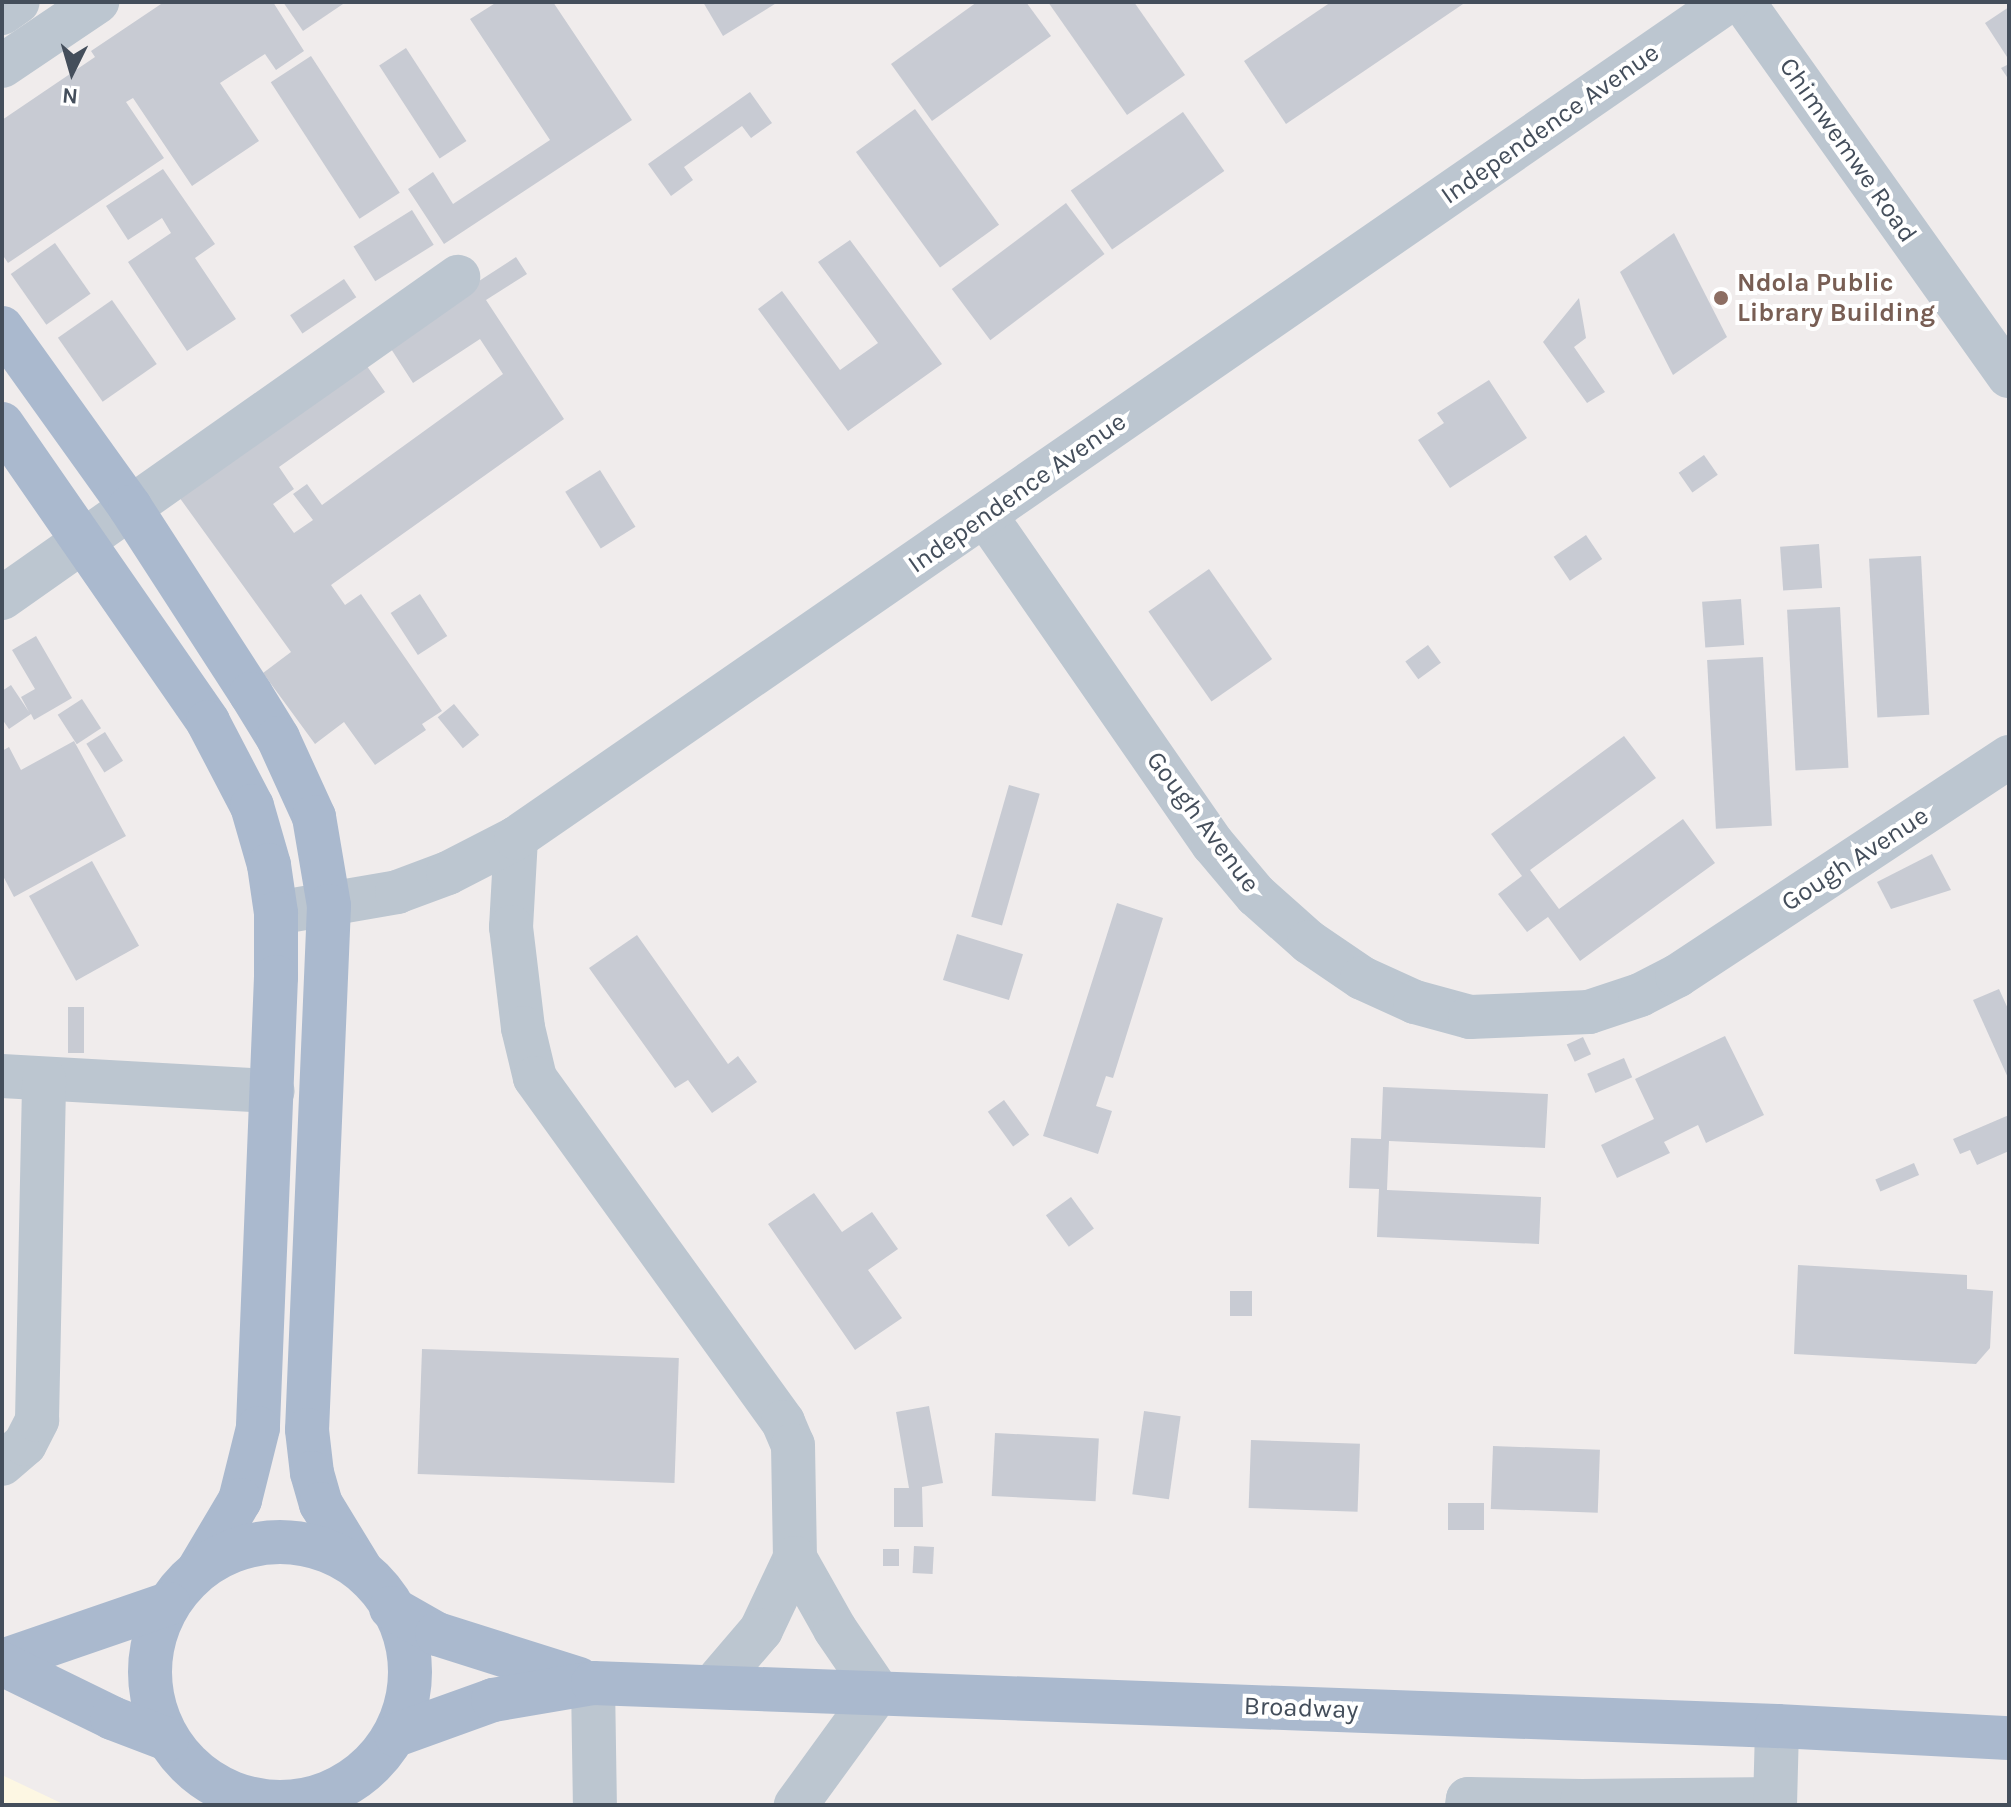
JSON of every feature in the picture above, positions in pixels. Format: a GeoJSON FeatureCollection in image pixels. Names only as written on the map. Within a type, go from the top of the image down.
{"type":"FeatureCollection","features":[{"type":"Feature","properties":{"kind":"main road"},"geometry":{"type":"LineString","coordinates":[[2,328],[130,507],[251,694],[304,789],[321,846],[329,906],[307,1430],[312,1473],[321,1504],[360,1568],[402,1622],[412,1659],[410,1698],[396,1735],[356,1788],[299,1802],[260,1801],[223,1790],[112,1718],[2,1662]]}},
{"type":"Feature","properties":{"kind":"main road"},"geometry":{"type":"LineString","coordinates":[[2,424],[208,722],[232,765],[261,837],[276,913],[273,1091],[258,1428],[240,1500],[199,1569],[168,1604],[151,1648],[151,1695],[190,1771]]}},
{"type":"Feature","properties":{"kind":"main road"},"geometry":{"type":"LineString","coordinates":[[199,1569],[237,1548],[279,1541],[322,1548],[360,1568]]}},
{"type":"Feature","properties":{"kind":"main road"},"geometry":{"type":"LineString","coordinates":[[2,1662],[168,1604]]}},
{"type":"Feature","properties":{"kind":"main road"},"geometry":{"type":"LineString","coordinates":[[391,1608],[437,1634],[593,1683]]}},
{"type":"Feature","properties":{"kind":"main road"},"geometry":{"type":"LineString","coordinates":[[396,1735],[493,1700],[593,1683]]}},
{"type":"Feature","properties":{"kind":"main road","name":"Broadway"},"geometry":{"type":"LineString","coordinates":[[593,1683],[1777,1726],[2009,1738]]}},
{"type":"Feature","properties":{"kind":"street"},"geometry":{"type":"LineString","coordinates":[[2,13],[18,2]]}},
{"type":"Feature","properties":{"kind":"street"},"geometry":{"type":"LineString","coordinates":[[2,66],[97,2]]}},
{"type":"Feature","properties":{"kind":"street","name":"Independence Avenue"},"geometry":{"type":"LineString","coordinates":[[276,913],[397,892],[448,873],[516,838],[1727,2]]}},
{"type":"Feature","properties":{"kind":"street","name":"Chimwemwe Road"},"geometry":{"type":"LineString","coordinates":[[1743,2],[2009,376]]}},
{"type":"Feature","properties":{"kind":"street"},"geometry":{"type":"LineString","coordinates":[[2,598],[458,277]]}},
{"type":"Feature","properties":{"kind":"street","name":"Gough Avenue"},"geometry":{"type":"LineString","coordinates":[[985,515],[1213,844],[1256,895],[1309,942],[1362,978],[1415,1002],[1470,1017],[1589,1012],[1640,995],[1677,976],[2009,757]]}},
{"type":"Feature","properties":{"kind":"street"},"geometry":{"type":"LineString","coordinates":[[516,838],[511,927],[525,1039],[535,1078],[783,1422],[793,1445],[796,1470],[795,1558],[761,1630],[714,1685]]}},
{"type":"Feature","properties":{"kind":"street"},"geometry":{"type":"LineString","coordinates":[[2,1464],[25,1444],[37,1420],[23,1078],[273,1091]]}},
{"type":"Feature","properties":{"kind":"street"},"geometry":{"type":"LineString","coordinates":[[795,1558],[835,1629],[878,1692],[796,1805]]}},
{"type":"Feature","properties":{"kind":"street"},"geometry":{"type":"LineString","coordinates":[[593,1683],[595,1805]]}},
{"type":"Feature","properties":{"kind":"street"},"geometry":{"type":"LineString","coordinates":[[1467,1805],[1468,1799],[1582,1803],[1775,1802],[1777,1726]]}},
{"type":"Feature","properties":{"kind":"shaded area"},"geometry":{"type":"Polygon","coordinates":[[[2,1775],[61,1803],[64,1805],[2,1805],[2,1775]]]}},
{"type":"Feature","properties":{"kind":"building"},"geometry":{"type":"Polygon","coordinates":[[[164,2],[273,2],[304,51],[276,70],[265,54],[220,83],[259,141],[192,186],[133,98],[126,102],[164,158],[8,263],[2,254],[2,120],[95,57],[91,51],[164,2]]]}},
{"type":"Feature","properties":{"kind":"building"},"geometry":{"type":"Polygon","coordinates":[[[283,2],[346,2],[303,31],[283,2]]]}},
{"type":"Feature","properties":{"kind":"building"},"geometry":{"type":"Polygon","coordinates":[[[497,2],[553,2],[632,120],[444,244],[408,189],[433,172],[453,204],[550,140],[470,19],[497,2]]]}},
{"type":"Feature","properties":{"kind":"building"},"geometry":{"type":"Polygon","coordinates":[[[703,2],[778,2],[723,36],[703,2]]]}},
{"type":"Feature","properties":{"kind":"building"},"geometry":{"type":"Polygon","coordinates":[[[977,2],[1026,2],[1051,36],[932,121],[891,64],[977,2]]]}},
{"type":"Feature","properties":{"kind":"building"},"geometry":{"type":"Polygon","coordinates":[[[1048,2],[1134,2],[1185,75],[1127,115],[1048,2]]]}},
{"type":"Feature","properties":{"kind":"building"},"geometry":{"type":"Polygon","coordinates":[[[1331,2],[1466,2],[1286,124],[1244,61],[1331,2]]]}},
{"type":"Feature","properties":{"kind":"building"},"geometry":{"type":"Polygon","coordinates":[[[2009,7],[2009,60],[1985,23],[2009,7]]]}},
{"type":"Feature","properties":{"kind":"building"},"geometry":{"type":"Polygon","coordinates":[[[406,48],[466,141],[440,159],[379,65],[406,48]]]}},
{"type":"Feature","properties":{"kind":"building"},"geometry":{"type":"Polygon","coordinates":[[[311,56],[400,193],[360,219],[271,82],[311,56]]]}},
{"type":"Feature","properties":{"kind":"building"},"geometry":{"type":"Polygon","coordinates":[[[2009,64],[2009,80],[2001,68],[2009,64]]]}},
{"type":"Feature","properties":{"kind":"building"},"geometry":{"type":"Polygon","coordinates":[[[750,92],[772,123],[751,138],[742,126],[684,167],[693,180],[671,196],[648,164],[750,92]]]}},
{"type":"Feature","properties":{"kind":"building"},"geometry":{"type":"Polygon","coordinates":[[[915,109],[999,225],[940,268],[856,152],[915,109]]]}},
{"type":"Feature","properties":{"kind":"building"},"geometry":{"type":"Polygon","coordinates":[[[1183,112],[1224,171],[1112,250],[1071,191],[1183,112]]]}},
{"type":"Feature","properties":{"kind":"building"},"geometry":{"type":"Polygon","coordinates":[[[163,169],[215,244],[195,258],[236,319],[187,351],[128,262],[171,233],[162,218],[128,240],[106,206],[163,169]]]}},
{"type":"Feature","properties":{"kind":"building"},"geometry":{"type":"Polygon","coordinates":[[[1066,203],[1105,254],[990,340],[952,289],[1066,203]]]}},
{"type":"Feature","properties":{"kind":"building"},"geometry":{"type":"Polygon","coordinates":[[[412,210],[434,245],[375,281],[353,247],[412,210]]]}},
{"type":"Feature","properties":{"kind":"building"},"geometry":{"type":"Polygon","coordinates":[[[1674,233],[1727,337],[1673,375],[1620,272],[1674,233]]]}},
{"type":"Feature","properties":{"kind":"building"},"geometry":{"type":"Polygon","coordinates":[[[850,240],[942,364],[848,431],[758,309],[782,291],[840,370],[878,343],[818,262],[850,240]]]}},
{"type":"Feature","properties":{"kind":"building"},"geometry":{"type":"Polygon","coordinates":[[[55,243],[91,294],[46,325],[11,274],[55,243]]]}},
{"type":"Feature","properties":{"kind":"building"},"geometry":{"type":"Polygon","coordinates":[[[516,257],[527,274],[486,300],[564,419],[331,585],[345,605],[361,594],[442,711],[422,724],[426,730],[375,765],[344,722],[315,744],[263,673],[291,652],[174,490],[362,359],[385,392],[279,467],[294,489],[273,504],[294,533],[313,520],[293,494],[307,484],[322,505],[503,374],[480,339],[413,383],[386,341],[516,257]]]}},
{"type":"Feature","properties":{"kind":"building"},"geometry":{"type":"Polygon","coordinates":[[[344,279],[356,297],[302,334],[290,315],[344,279]]]}},
{"type":"Feature","properties":{"kind":"building"},"geometry":{"type":"Polygon","coordinates":[[[1579,298],[1586,338],[1574,347],[1605,392],[1587,403],[1543,342],[1579,298]]]}},
{"type":"Feature","properties":{"kind":"building"},"geometry":{"type":"Polygon","coordinates":[[[112,300],[157,364],[103,402],[58,338],[112,300]]]}},
{"type":"Feature","properties":{"kind":"building"},"geometry":{"type":"Polygon","coordinates":[[[1489,380],[1527,438],[1450,488],[1418,440],[1444,423],[1437,413],[1489,380]]]}},
{"type":"Feature","properties":{"kind":"building"},"geometry":{"type":"Polygon","coordinates":[[[1704,455],[1718,475],[1692,492],[1679,473],[1704,455]]]}},
{"type":"Feature","properties":{"kind":"building"},"geometry":{"type":"Polygon","coordinates":[[[600,470],[636,527],[601,549],[565,492],[600,470]]]}},
{"type":"Feature","properties":{"kind":"building"},"geometry":{"type":"Polygon","coordinates":[[[1586,535],[1602,559],[1570,581],[1554,557],[1586,535]]]}},
{"type":"Feature","properties":{"kind":"building"},"geometry":{"type":"Polygon","coordinates":[[[1819,544],[1822,588],[1783,591],[1780,547],[1819,544]]]}},
{"type":"Feature","properties":{"kind":"building"},"geometry":{"type":"Polygon","coordinates":[[[1921,556],[1929,715],[1877,718],[1869,559],[1921,556]]]}},
{"type":"Feature","properties":{"kind":"building"},"geometry":{"type":"Polygon","coordinates":[[[1209,569],[1272,659],[1211,702],[1148,611],[1209,569]]]}},
{"type":"Feature","properties":{"kind":"building"},"geometry":{"type":"Polygon","coordinates":[[[420,594],[447,636],[418,655],[391,613],[420,594]]]}},
{"type":"Feature","properties":{"kind":"building"},"geometry":{"type":"Polygon","coordinates":[[[1741,599],[1744,645],[1705,648],[1702,602],[1741,599]]]}},
{"type":"Feature","properties":{"kind":"building"},"geometry":{"type":"Polygon","coordinates":[[[1840,607],[1848,768],[1795,771],[1787,610],[1840,607]]]}},
{"type":"Feature","properties":{"kind":"building"},"geometry":{"type":"Polygon","coordinates":[[[36,636],[72,698],[34,720],[31,714],[9,729],[2,719],[2,691],[11,685],[29,712],[21,697],[35,689],[12,650],[36,636]]]}},
{"type":"Feature","properties":{"kind":"building"},"geometry":{"type":"Polygon","coordinates":[[[1428,645],[1441,663],[1418,679],[1405,661],[1428,645]]]}},
{"type":"Feature","properties":{"kind":"building"},"geometry":{"type":"Polygon","coordinates":[[[1763,657],[1772,826],[1716,829],[1707,660],[1763,657]]]}},
{"type":"Feature","properties":{"kind":"building"},"geometry":{"type":"Polygon","coordinates":[[[82,699],[101,728],[77,744],[58,715],[82,699]]]}},
{"type":"Feature","properties":{"kind":"building"},"geometry":{"type":"Polygon","coordinates":[[[454,704],[479,735],[463,748],[438,717],[454,704]]]}},
{"type":"Feature","properties":{"kind":"building"},"geometry":{"type":"Polygon","coordinates":[[[105,732],[123,761],[104,772],[86,744],[105,732]]]}},
{"type":"Feature","properties":{"kind":"building"},"geometry":{"type":"Polygon","coordinates":[[[1624,736],[1656,778],[1530,870],[1559,909],[1683,819],[1715,863],[1580,961],[1548,917],[1527,932],[1498,894],[1522,876],[1491,834],[1624,736]]]}},
{"type":"Feature","properties":{"kind":"building"},"geometry":{"type":"Polygon","coordinates":[[[74,741],[126,836],[14,897],[2,874],[2,751],[9,747],[21,770],[74,741]]]}},
{"type":"Feature","properties":{"kind":"building"},"geometry":{"type":"Polygon","coordinates":[[[1009,785],[1040,794],[1002,926],[971,917],[1009,785]]]}},
{"type":"Feature","properties":{"kind":"building"},"geometry":{"type":"Polygon","coordinates":[[[1932,854],[1951,890],[1891,909],[1877,882],[1932,854]]]}},
{"type":"Feature","properties":{"kind":"building"},"geometry":{"type":"Polygon","coordinates":[[[92,861],[139,946],[76,981],[29,896],[92,861]]]}},
{"type":"Feature","properties":{"kind":"building"},"geometry":{"type":"Polygon","coordinates":[[[1117,903],[1163,918],[1113,1078],[1106,1076],[1096,1106],[1112,1111],[1098,1154],[1043,1136],[1117,903]]]}},
{"type":"Feature","properties":{"kind":"building"},"geometry":{"type":"Polygon","coordinates":[[[957,934],[1023,954],[1009,1000],[943,980],[957,934]]]}},
{"type":"Feature","properties":{"kind":"building"},"geometry":{"type":"Polygon","coordinates":[[[637,935],[728,1064],[738,1056],[757,1082],[712,1113],[688,1080],[675,1088],[589,968],[637,935]]]}},
{"type":"Feature","properties":{"kind":"building"},"geometry":{"type":"Polygon","coordinates":[[[1999,989],[2009,1011],[2009,1080],[1973,1000],[1999,989]]]}},
{"type":"Feature","properties":{"kind":"building"},"geometry":{"type":"Polygon","coordinates":[[[68,1007],[84,1007],[84,1053],[68,1053],[68,1007]]]}},
{"type":"Feature","properties":{"kind":"building"},"geometry":{"type":"Polygon","coordinates":[[[1725,1036],[1764,1115],[1706,1143],[1698,1125],[1664,1142],[1670,1153],[1617,1178],[1601,1145],[1654,1119],[1635,1079],[1725,1036]]]}},
{"type":"Feature","properties":{"kind":"building"},"geometry":{"type":"Polygon","coordinates":[[[1583,1037],[1591,1054],[1575,1062],[1567,1045],[1583,1037]]]}},
{"type":"Feature","properties":{"kind":"building"},"geometry":{"type":"Polygon","coordinates":[[[1624,1058],[1632,1077],[1595,1093],[1587,1074],[1624,1058]]]}},
{"type":"Feature","properties":{"kind":"building"},"geometry":{"type":"Polygon","coordinates":[[[1383,1087],[1548,1094],[1545,1148],[1389,1141],[1387,1190],[1541,1197],[1539,1244],[1377,1237],[1379,1189],[1349,1188],[1351,1138],[1381,1139],[1383,1087]]]}},
{"type":"Feature","properties":{"kind":"building"},"geometry":{"type":"Polygon","coordinates":[[[1004,1100],[1029,1135],[1013,1147],[988,1112],[1004,1100]]]}},
{"type":"Feature","properties":{"kind":"building"},"geometry":{"type":"Polygon","coordinates":[[[2009,1115],[2009,1151],[1977,1165],[1970,1150],[1960,1154],[1953,1139],[2009,1115]]]}},
{"type":"Feature","properties":{"kind":"building"},"geometry":{"type":"Polygon","coordinates":[[[1914,1163],[1919,1175],[1880,1191],[1875,1179],[1914,1163]]]}},
{"type":"Feature","properties":{"kind":"building"},"geometry":{"type":"Polygon","coordinates":[[[814,1193],[842,1232],[872,1212],[898,1249],[868,1270],[902,1318],[855,1350],[768,1224],[814,1193]]]}},
{"type":"Feature","properties":{"kind":"building"},"geometry":{"type":"Polygon","coordinates":[[[1071,1197],[1094,1229],[1069,1247],[1046,1215],[1071,1197]]]}},
{"type":"Feature","properties":{"kind":"building"},"geometry":{"type":"Polygon","coordinates":[[[1798,1265],[1967,1275],[1967,1289],[1993,1291],[1990,1348],[1976,1364],[1794,1354],[1798,1265]]]}},
{"type":"Feature","properties":{"kind":"building"},"geometry":{"type":"Polygon","coordinates":[[[1230,1291],[1252,1291],[1252,1316],[1230,1316],[1230,1291]]]}},
{"type":"Feature","properties":{"kind":"building"},"geometry":{"type":"Polygon","coordinates":[[[422,1349],[679,1358],[674,1483],[418,1474],[422,1349]]]}},
{"type":"Feature","properties":{"kind":"building"},"geometry":{"type":"Polygon","coordinates":[[[929,1406],[943,1483],[922,1487],[923,1527],[894,1527],[894,1488],[909,1488],[896,1412],[929,1406]]]}},
{"type":"Feature","properties":{"kind":"building"},"geometry":{"type":"Polygon","coordinates":[[[1144,1411],[1181,1416],[1169,1499],[1132,1494],[1144,1411]]]}},
{"type":"Feature","properties":{"kind":"building"},"geometry":{"type":"Polygon","coordinates":[[[995,1433],[1099,1438],[1096,1501],[992,1496],[995,1433]]]}},
{"type":"Feature","properties":{"kind":"building"},"geometry":{"type":"Polygon","coordinates":[[[1251,1440],[1360,1444],[1358,1512],[1249,1508],[1251,1440]]]}},
{"type":"Feature","properties":{"kind":"building"},"geometry":{"type":"Polygon","coordinates":[[[1493,1446],[1600,1450],[1598,1513],[1491,1509],[1493,1446]]]}},
{"type":"Feature","properties":{"kind":"building"},"geometry":{"type":"Polygon","coordinates":[[[1448,1503],[1484,1503],[1484,1530],[1448,1530],[1448,1503]]]}},
{"type":"Feature","properties":{"kind":"building"},"geometry":{"type":"Polygon","coordinates":[[[914,1546],[934,1547],[933,1574],[913,1573],[914,1546]]]}},
{"type":"Feature","properties":{"kind":"building"},"geometry":{"type":"Polygon","coordinates":[[[883,1549],[899,1549],[899,1566],[883,1566],[883,1549]]]}},
{"type":"Feature","properties":{"kind":"place","name":"Ndola Public Library Building"},"geometry":{"type":"Point","coordinates":[1721,298]}}]}
